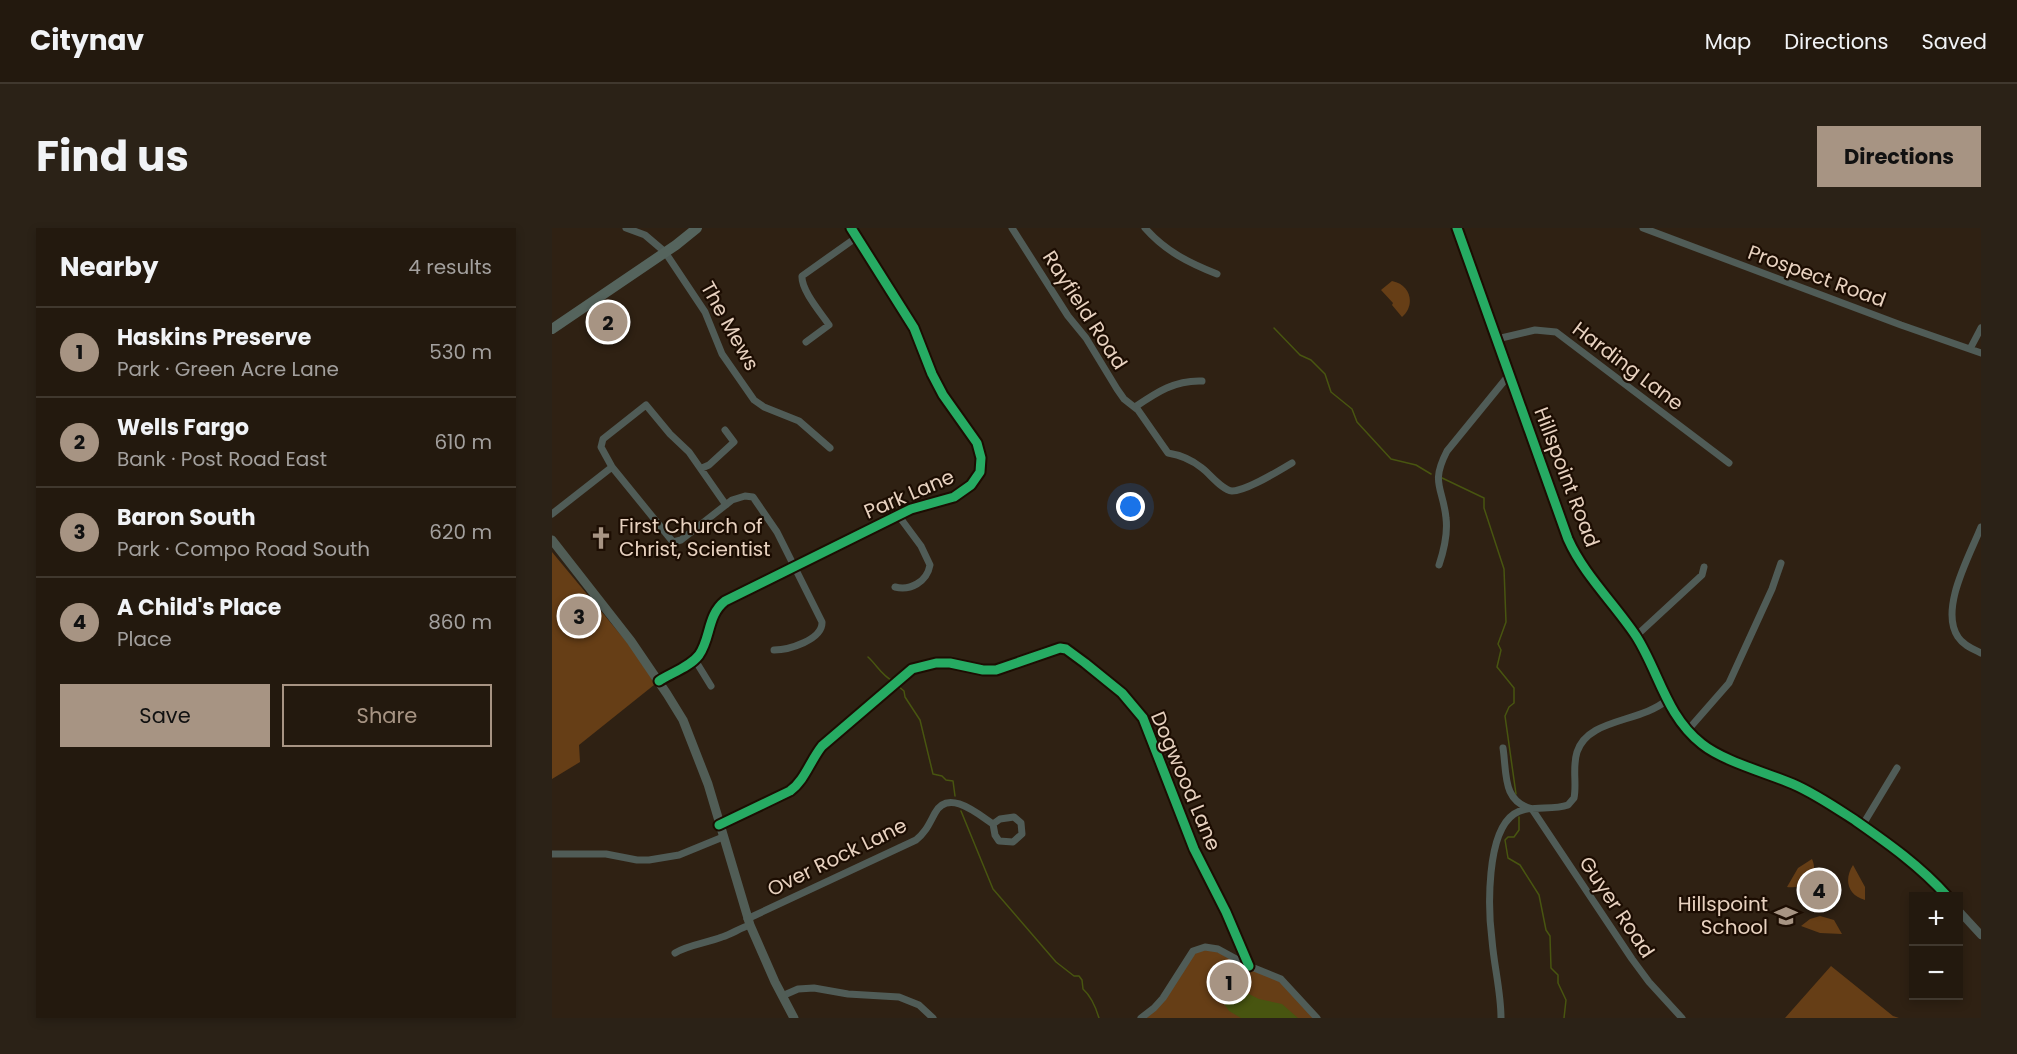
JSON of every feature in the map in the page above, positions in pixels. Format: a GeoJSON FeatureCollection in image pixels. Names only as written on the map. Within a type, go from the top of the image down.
{"type":"FeatureCollection","features":[{"type":"Feature","properties":{"kind":"main road"},"geometry":{"type":"LineString","coordinates":[[552,329],[697,228]]}},
{"type":"Feature","properties":{"kind":"main road"},"geometry":{"type":"LineString","coordinates":[[552,540],[617,622],[674,703],[690,736],[708,784],[748,922],[791,1017]]}},
{"type":"Feature","properties":{"kind":"street","name":"The Mews"},"geometry":{"type":"LineString","coordinates":[[626,228],[645,235],[665,252],[705,312],[722,354],[754,400],[764,407],[799,421],[830,448]]}},
{"type":"Feature","properties":{"kind":"street","name":"Park Lane"},"geometry":{"type":"LineString","coordinates":[[695,660],[703,648],[713,616],[721,605],[898,515],[916,507],[951,498],[966,489],[978,476],[981,467],[980,454],[973,436],[937,385],[914,328],[851,228]]}},
{"type":"Feature","properties":{"kind":"street","name":"Rayfield Road"},"geometry":{"type":"LineString","coordinates":[[1012,228],[1124,399],[1135,407],[1168,453],[1187,458],[1226,489],[1233,491],[1248,486],[1292,463]]}},
{"type":"Feature","properties":{"kind":"street"},"geometry":{"type":"LineString","coordinates":[[1145,228],[1164,248],[1191,264],[1217,274]]}},
{"type":"Feature","properties":{"kind":"street","name":"Hillspoint Road"},"geometry":{"type":"LineString","coordinates":[[1457,228],[1570,545],[1636,636],[1667,700],[1687,730],[1713,751],[1801,788],[1828,803],[1916,864],[1942,892]]}},
{"type":"Feature","properties":{"kind":"street","name":"Prospect Road"},"geometry":{"type":"LineString","coordinates":[[1643,228],[1981,353]]}},
{"type":"Feature","properties":{"kind":"street"},"geometry":{"type":"LineString","coordinates":[[806,342],[829,325],[806,290],[802,276],[857,237]]}},
{"type":"Feature","properties":{"kind":"street"},"geometry":{"type":"LineString","coordinates":[[1970,349],[1981,328]]}},
{"type":"Feature","properties":{"kind":"street","name":"Harding Lane"},"geometry":{"type":"LineString","coordinates":[[1497,339],[1535,330],[1556,332],[1729,463]]}},
{"type":"Feature","properties":{"kind":"street"},"geometry":{"type":"LineString","coordinates":[[1439,565],[1446,532],[1446,518],[1438,488],[1437,475],[1440,465],[1447,451],[1509,375]]}},
{"type":"Feature","properties":{"kind":"street"},"geometry":{"type":"LineString","coordinates":[[1135,407],[1174,384],[1186,380],[1202,381]]}},
{"type":"Feature","properties":{"kind":"street"},"geometry":{"type":"LineString","coordinates":[[726,505],[702,468],[646,405],[603,439],[601,447],[612,467],[673,542],[681,540],[740,496],[750,496],[755,500],[770,521],[795,567],[820,618],[822,627],[817,635],[788,650],[774,650]]}},
{"type":"Feature","properties":{"kind":"street"},"geometry":{"type":"LineString","coordinates":[[702,468],[709,465],[734,442],[725,430]]}},
{"type":"Feature","properties":{"kind":"street"},"geometry":{"type":"LineString","coordinates":[[552,514],[612,467]]}},
{"type":"Feature","properties":{"kind":"street"},"geometry":{"type":"LineString","coordinates":[[895,587],[906,588],[918,583],[925,578],[930,565],[921,546],[898,515]]}},
{"type":"Feature","properties":{"kind":"street"},"geometry":{"type":"LineString","coordinates":[[1981,527],[1961,572],[1952,617],[1958,638],[1981,653]]}},
{"type":"Feature","properties":{"kind":"street"},"geometry":{"type":"LineString","coordinates":[[1687,730],[1729,683],[1772,589],[1781,563]]}},
{"type":"Feature","properties":{"kind":"street"},"geometry":{"type":"LineString","coordinates":[[1636,636],[1702,575],[1704,567]]}},
{"type":"Feature","properties":{"kind":"street","name":"Dogwood Lane"},"geometry":{"type":"LineString","coordinates":[[719,825],[790,792],[799,785],[811,759],[822,746],[912,669],[936,663],[950,663],[983,670],[996,670],[1060,648],[1066,649],[1122,693],[1143,718],[1194,849],[1249,966]]}},
{"type":"Feature","properties":{"kind":"street"},"geometry":{"type":"LineString","coordinates":[[659,681],[695,660],[711,686]]}},
{"type":"Feature","properties":{"kind":"street"},"geometry":{"type":"LineString","coordinates":[[1501,1018],[1492,941],[1492,874],[1498,833],[1511,816],[1519,811],[1563,807],[1572,801],[1575,793],[1575,758],[1582,740],[1588,734],[1653,710],[1667,700]]}},
{"type":"Feature","properties":{"kind":"street","name":"Guyer Road"},"geometry":{"type":"LineString","coordinates":[[1503,748],[1510,795],[1522,806],[1532,809],[1649,982],[1682,1018]]}},
{"type":"Feature","properties":{"kind":"street"},"geometry":{"type":"LineString","coordinates":[[1862,826],[1897,768]]}},
{"type":"Feature","properties":{"kind":"street","name":"Over Rock Lane"},"geometry":{"type":"LineString","coordinates":[[748,922],[916,840],[927,830],[942,804],[951,802],[960,804],[993,824],[999,841],[1014,842],[1022,834],[1021,823],[1014,817],[1000,819],[993,824]]}},
{"type":"Feature","properties":{"kind":"street"},"geometry":{"type":"LineString","coordinates":[[552,854],[606,854],[649,860],[679,855],[723,837]]}},
{"type":"Feature","properties":{"kind":"street"},"geometry":{"type":"LineString","coordinates":[[1963,915],[1981,935]]}},
{"type":"Feature","properties":{"kind":"street"},"geometry":{"type":"LineString","coordinates":[[675,953],[682,948],[733,934],[748,922]]}},
{"type":"Feature","properties":{"kind":"street"},"geometry":{"type":"LineString","coordinates":[[1228,953],[1240,943]]}},
{"type":"Feature","properties":{"kind":"street"},"geometry":{"type":"LineString","coordinates":[[1141,1018],[1163,998],[1193,951],[1205,947],[1228,953],[1249,966],[1281,979],[1317,1018]]}},
{"type":"Feature","properties":{"kind":"street"},"geometry":{"type":"LineString","coordinates":[[782,996],[798,989],[814,988],[848,994],[899,998],[919,1005],[933,1018]]}},
{"type":"Feature","properties":{"kind":"shaded area"},"geometry":{"type":"Polygon","coordinates":[[[1392,281],[1404,287],[1409,296],[1409,307],[1402,317],[1381,290],[1392,281]]]}},
{"type":"Feature","properties":{"kind":"shaded area"},"geometry":{"type":"Polygon","coordinates":[[[552,552],[659,681],[579,745],[580,762],[552,779],[552,552]]]}},
{"type":"Feature","properties":{"kind":"shaded area"},"geometry":{"type":"Polygon","coordinates":[[[1812,859],[1814,871],[1809,881],[1799,886],[1787,887],[1798,868],[1812,859]]]}},
{"type":"Feature","properties":{"kind":"shaded area"},"geometry":{"type":"Polygon","coordinates":[[[1853,865],[1865,887],[1865,900],[1854,894],[1849,886],[1850,870],[1853,865]]]}},
{"type":"Feature","properties":{"kind":"shaded area"},"geometry":{"type":"Polygon","coordinates":[[[1820,916],[1834,920],[1842,934],[1820,933],[1801,926],[1810,919],[1820,916]]]}},
{"type":"Feature","properties":{"kind":"shaded area"},"geometry":{"type":"Polygon","coordinates":[[[1205,947],[1275,976],[1317,1018],[1139,1018],[1154,1008],[1189,956],[1205,947]]]}},
{"type":"Feature","properties":{"kind":"shaded area"},"geometry":{"type":"Polygon","coordinates":[[[1831,966],[1893,1016],[1899,1018],[1785,1018],[1831,966]]]}},
{"type":"Feature","properties":{"kind":"shaded area"},"geometry":{"type":"Polygon","coordinates":[[[1235,987],[1259,999],[1282,1004],[1298,1018],[1241,1018],[1229,1011],[1223,1002],[1226,993],[1235,987]]]}},
{"type":"Feature","properties":{"kind":"waterway"},"geometry":{"type":"LineString","coordinates":[[1274,328],[1300,355],[1311,360],[1325,374],[1331,392],[1352,409],[1357,422],[1391,459],[1416,465],[1431,474]]}},
{"type":"Feature","properties":{"kind":"waterway"},"geometry":{"type":"LineString","coordinates":[[1440,477],[1484,498],[1484,508],[1504,569],[1506,622],[1498,644],[1501,650],[1497,667],[1514,688],[1514,703],[1509,707],[1505,716],[1516,794]]}},
{"type":"Feature","properties":{"kind":"waterway"},"geometry":{"type":"LineString","coordinates":[[868,657],[893,681]]}},
{"type":"Feature","properties":{"kind":"waterway"},"geometry":{"type":"LineString","coordinates":[[898,686],[904,691],[905,697],[920,720],[933,774],[953,781],[955,796]]}},
{"type":"Feature","properties":{"kind":"waterway"},"geometry":{"type":"LineString","coordinates":[[961,811],[993,889],[1056,962],[1074,976],[1079,976],[1083,989],[1093,1002],[1099,1018]]}},
{"type":"Feature","properties":{"kind":"waterway"},"geometry":{"type":"LineString","coordinates":[[1519,817],[1519,830],[1514,837],[1508,837],[1505,840],[1508,858],[1520,865],[1539,895],[1546,930],[1550,936],[1551,968],[1558,975],[1558,983],[1566,1000],[1564,1018]]}},
{"type":"Feature","properties":{"kind":"cycle path"},"geometry":{"type":"LineString","coordinates":[[659,681],[686,666],[699,655],[715,613],[725,601],[911,509],[954,497],[971,485],[980,472],[981,458],[977,443],[943,395],[914,328],[851,228]]}},
{"type":"Feature","properties":{"kind":"cycle path"},"geometry":{"type":"LineString","coordinates":[[1457,228],[1568,539],[1582,565],[1636,636],[1671,707],[1680,720],[1690,733],[1711,750],[1826,801],[1892,847],[1943,892]]}},
{"type":"Feature","properties":{"kind":"cycle path"},"geometry":{"type":"LineString","coordinates":[[719,825],[795,787],[822,746],[912,669],[936,663],[950,663],[983,670],[996,670],[1060,648],[1066,649],[1122,693],[1143,718],[1194,849],[1226,912],[1249,966]]}},
{"type":"Feature","properties":{"kind":"place","name":"Wells Fargo"},"geometry":{"type":"Point","coordinates":[608,322]}},
{"type":"Feature","properties":{"kind":"place","name":"First Church of Christ, Scientist"},"geometry":{"type":"Point","coordinates":[601,538]}},
{"type":"Feature","properties":{"kind":"place","name":"Baron South"},"geometry":{"type":"Point","coordinates":[579,616]}},
{"type":"Feature","properties":{"kind":"place","name":"A Child's Place"},"geometry":{"type":"Point","coordinates":[1819,890]}},
{"type":"Feature","properties":{"kind":"place","name":"Hillspoint School"},"geometry":{"type":"Point","coordinates":[1786,916]}},
{"type":"Feature","properties":{"kind":"place","name":"Haskins Preserve"},"geometry":{"type":"Point","coordinates":[1229,982]}}]}
